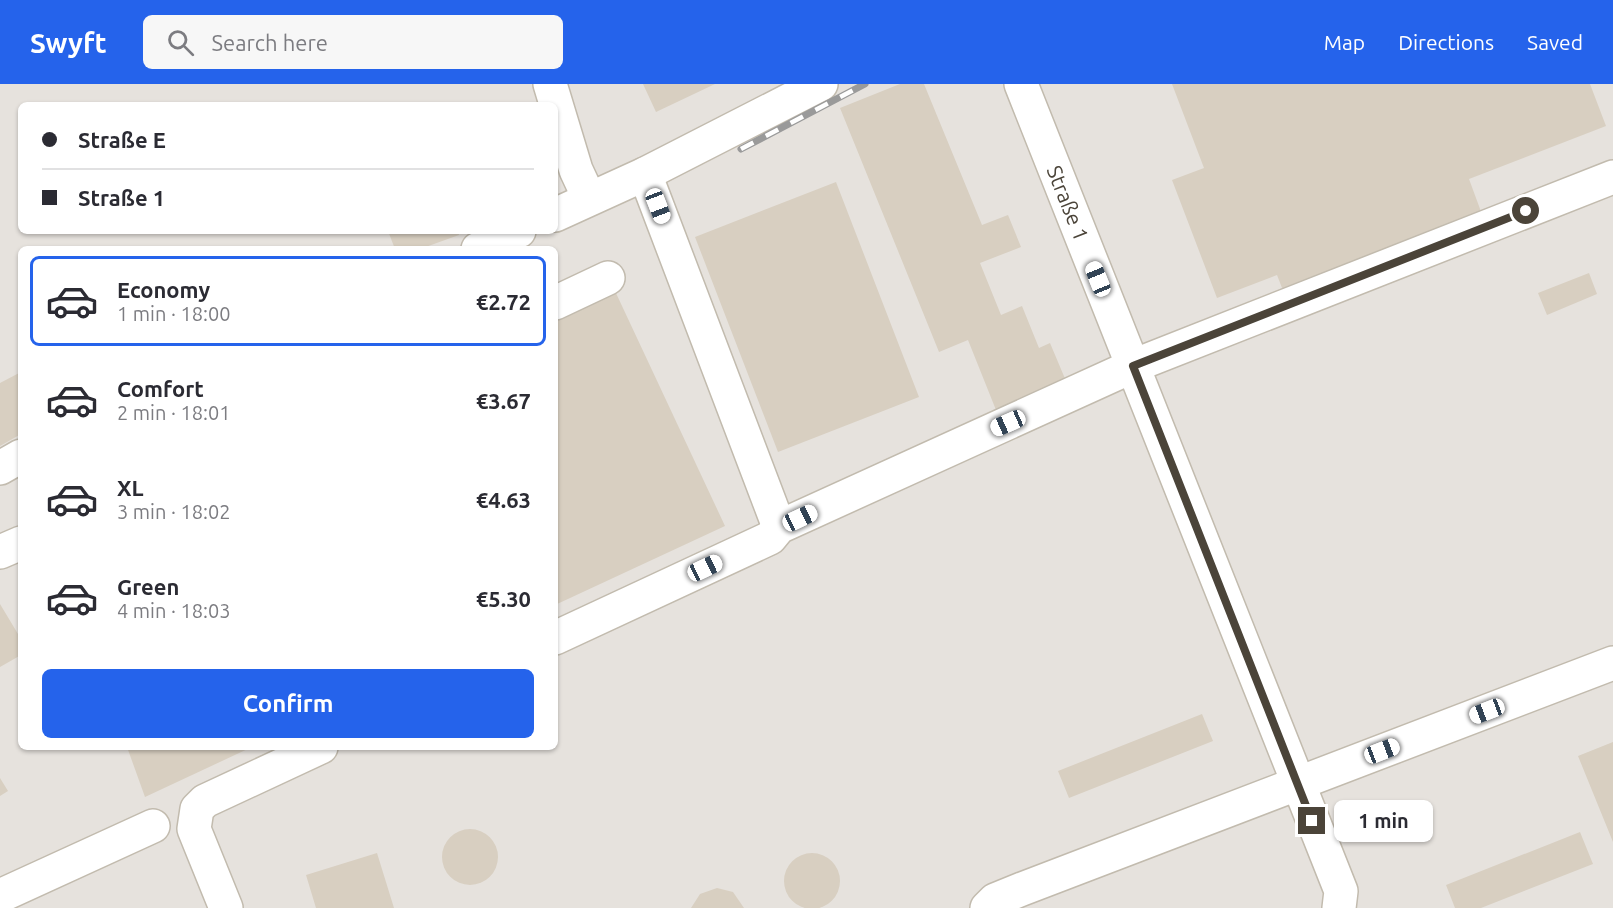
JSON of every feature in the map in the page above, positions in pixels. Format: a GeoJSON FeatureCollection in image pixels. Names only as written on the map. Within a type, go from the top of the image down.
{"type":"FeatureCollection","features":[{"type":"Feature","properties":{"kind":"lane"},"geometry":{"type":"LineString","coordinates":[[550,84],[555,102]]}},
{"type":"Feature","properties":{"kind":"lane"},"geometry":{"type":"LineString","coordinates":[[558,214],[645,174],[821,84]]}},
{"type":"Feature","properties":{"kind":"lane","name":"Straße 1"},"geometry":{"type":"LineString","coordinates":[[1021,84],[1347,902]]}},
{"type":"Feature","properties":{"kind":"lane"},"geometry":{"type":"LineString","coordinates":[[558,110],[576,170],[589,198]]}},
{"type":"Feature","properties":{"kind":"lane"},"geometry":{"type":"LineString","coordinates":[[645,174],[779,527]]}},
{"type":"Feature","properties":{"kind":"lane"},"geometry":{"type":"LineString","coordinates":[[558,637],[770,538],[779,527],[1133,366],[1613,177]]}},
{"type":"Feature","properties":{"kind":"lane"},"geometry":{"type":"LineString","coordinates":[[485,246],[512,234]]}},
{"type":"Feature","properties":{"kind":"lane"},"geometry":{"type":"LineString","coordinates":[[558,302],[608,278]]}},
{"type":"Feature","properties":{"kind":"lane"},"geometry":{"type":"LineString","coordinates":[[0,468],[18,458]]}},
{"type":"Feature","properties":{"kind":"lane"},"geometry":{"type":"LineString","coordinates":[[0,552],[18,544]]}},
{"type":"Feature","properties":{"kind":"lane"},"geometry":{"type":"LineString","coordinates":[[987,908],[995,900],[1613,663]]}},
{"type":"Feature","properties":{"kind":"lane"},"geometry":{"type":"LineString","coordinates":[[226,908],[194,829],[197,809],[205,801],[315,750]]}},
{"type":"Feature","properties":{"kind":"lane"},"geometry":{"type":"LineString","coordinates":[[0,896],[153,826]]}},
{"type":"Feature","properties":{"kind":"shaded area"},"geometry":{"type":"Polygon","coordinates":[[[0,84],[1613,84],[1613,908],[0,908],[0,84]]]}},
{"type":"Feature","properties":{"kind":"building"},"geometry":{"type":"Polygon","coordinates":[[[643,84],[715,84],[656,112],[643,84]]]}},
{"type":"Feature","properties":{"kind":"building"},"geometry":{"type":"Polygon","coordinates":[[[900,84],[924,84],[982,225],[1008,215],[1021,247],[980,263],[1001,315],[1022,306],[1039,348],[1050,343],[1066,381],[996,410],[968,340],[939,352],[840,108],[900,84]]]}},
{"type":"Feature","properties":{"kind":"building"},"geometry":{"type":"Polygon","coordinates":[[[1172,84],[1590,84],[1606,126],[1469,179],[1483,217],[1284,293],[1277,275],[1217,298],[1172,180],[1204,168],[1172,84]]]}},
{"type":"Feature","properties":{"kind":"building"},"geometry":{"type":"Polygon","coordinates":[[[836,182],[919,397],[778,452],[695,237],[836,182]]]}},
{"type":"Feature","properties":{"kind":"building"},"geometry":{"type":"Polygon","coordinates":[[[389,234],[459,235],[428,246],[394,246],[389,234]]]}},
{"type":"Feature","properties":{"kind":"building"},"geometry":{"type":"Polygon","coordinates":[[[1589,273],[1597,294],[1547,315],[1538,293],[1589,273]]]}},
{"type":"Feature","properties":{"kind":"building"},"geometry":{"type":"Polygon","coordinates":[[[615,291],[725,526],[558,604],[558,318],[615,291]]]}},
{"type":"Feature","properties":{"kind":"building"},"geometry":{"type":"Polygon","coordinates":[[[18,374],[18,436],[0,446],[0,383],[18,374]]]}},
{"type":"Feature","properties":{"kind":"building"},"geometry":{"type":"Polygon","coordinates":[[[0,604],[18,634],[18,657],[0,667],[0,604]]]}},
{"type":"Feature","properties":{"kind":"building"},"geometry":{"type":"Polygon","coordinates":[[[1202,714],[1213,741],[1069,798],[1058,771],[1202,714]]]}},
{"type":"Feature","properties":{"kind":"building"},"geometry":{"type":"Polygon","coordinates":[[[1613,742],[1613,842],[1578,756],[1613,742]]]}},
{"type":"Feature","properties":{"kind":"building"},"geometry":{"type":"Polygon","coordinates":[[[128,750],[246,750],[145,797],[128,750]]]}},
{"type":"Feature","properties":{"kind":"building"},"geometry":{"type":"Polygon","coordinates":[[[0,778],[8,791],[0,796],[0,778]]]}},
{"type":"Feature","properties":{"kind":"building"},"geometry":{"type":"Polygon","coordinates":[[[470,829],[481,831],[490,837],[496,846],[498,857],[496,868],[490,877],[481,883],[470,885],[459,883],[450,877],[444,868],[442,857],[444,846],[450,837],[459,831],[470,829]]]}},
{"type":"Feature","properties":{"kind":"building"},"geometry":{"type":"Polygon","coordinates":[[[1580,832],[1593,864],[1481,908],[1455,908],[1446,885],[1580,832]]]}},
{"type":"Feature","properties":{"kind":"building"},"geometry":{"type":"Polygon","coordinates":[[[377,853],[394,908],[316,908],[306,875],[377,853]]]}},
{"type":"Feature","properties":{"kind":"building"},"geometry":{"type":"Polygon","coordinates":[[[812,853],[823,855],[832,861],[838,870],[840,881],[838,892],[832,901],[823,907],[812,909],[801,907],[792,901],[786,892],[784,881],[786,870],[792,861],[801,855],[812,853]]]}},
{"type":"Feature","properties":{"kind":"building"},"geometry":{"type":"Polygon","coordinates":[[[717,888],[733,892],[744,908],[691,908],[700,894],[717,888]]]}},
{"type":"Feature","properties":{"kind":"railway"},"geometry":{"type":"LineString","coordinates":[[741,149],[865,84]]}},
{"type":"Feature","properties":{"kind":"route"},"geometry":{"type":"LineString","coordinates":[[1312,821],[1133,366],[1526,211]]}}]}
